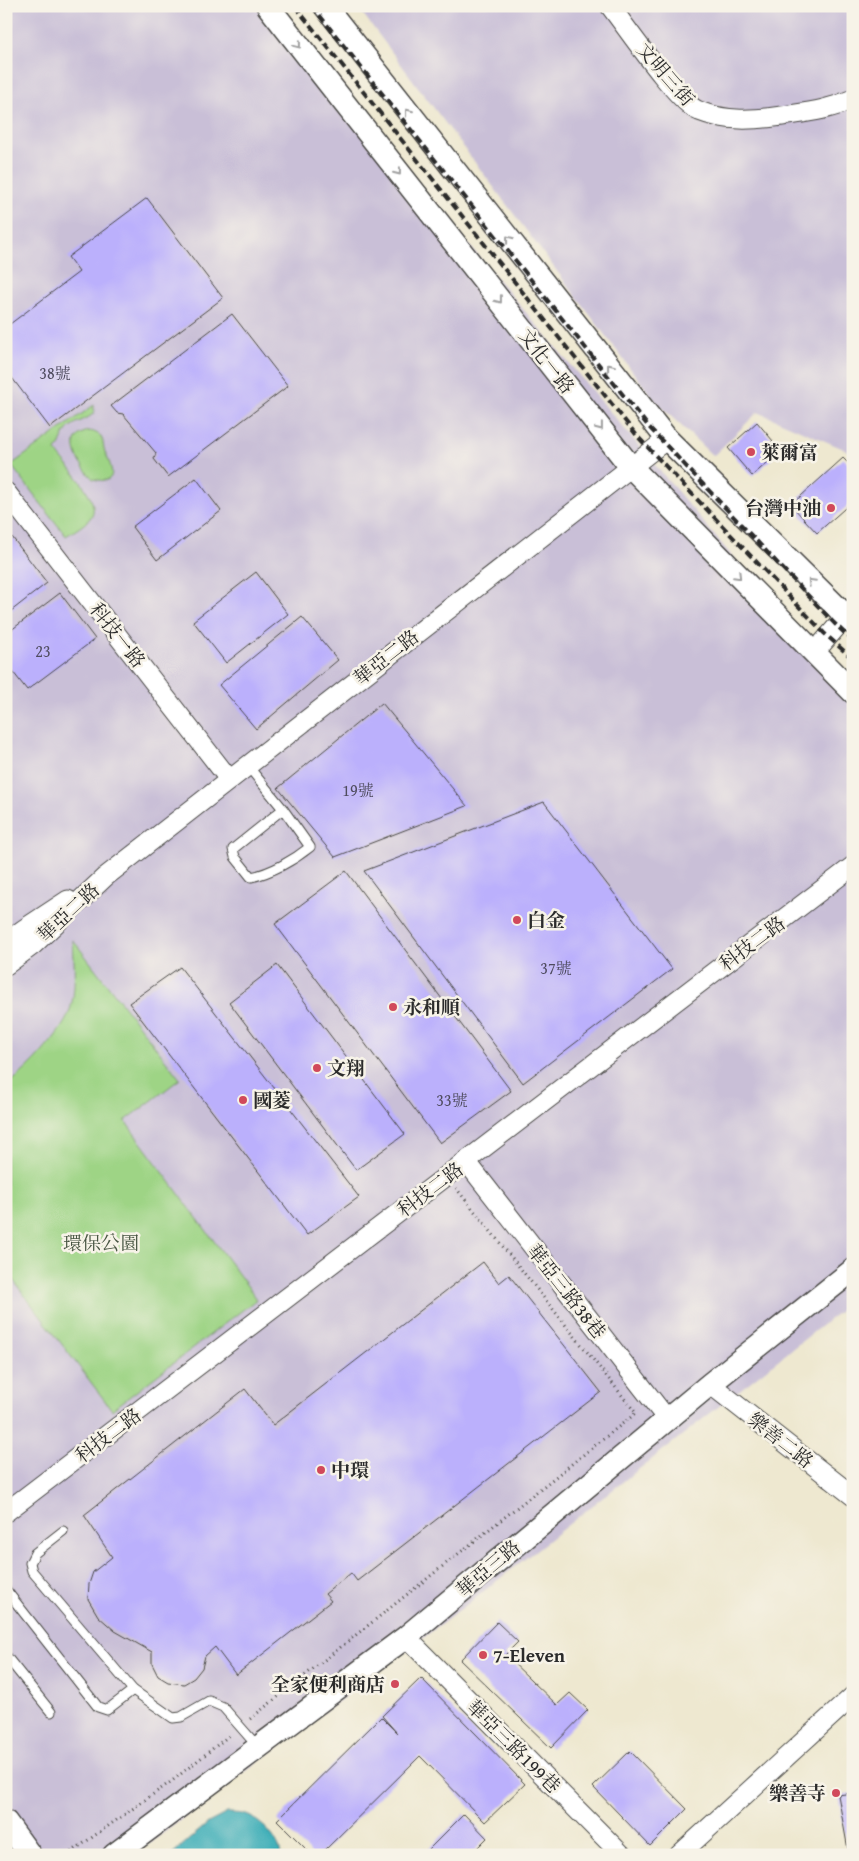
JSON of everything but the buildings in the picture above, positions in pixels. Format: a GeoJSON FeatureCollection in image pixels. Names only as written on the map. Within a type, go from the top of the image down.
{"type":"FeatureCollection","features":[{"type":"Feature","properties":{"kind":"street","name":"文化一路"},"geometry":{"type":"LineString","coordinates":[[268,6],[630,466],[853,692]]}},
{"type":"Feature","properties":{"kind":"street"},"geometry":{"type":"LineString","coordinates":[[324,6],[667,439],[850,616],[814,653]]}},
{"type":"Feature","properties":{"kind":"street","name":"文明三街"},"geometry":{"type":"LineString","coordinates":[[610,6],[675,90],[697,110],[727,120],[762,119],[834,108],[853,99]]}},
{"type":"Feature","properties":{"kind":"street","name":"華亞二路"},"geometry":{"type":"LineString","coordinates":[[6,942],[105,876],[667,439]]}},
{"type":"Feature","properties":{"kind":"street","name":"科技一路"},"geometry":{"type":"LineString","coordinates":[[6,492],[229,779]]}},
{"type":"Feature","properties":{"kind":"street","name":"科技二路"},"geometry":{"type":"LineString","coordinates":[[6,1512],[853,866]]}},
{"type":"Feature","properties":{"kind":"street","name":"華亞二路"},"geometry":{"type":"LineString","coordinates":[[6,965],[33,945],[105,876]]}},
{"type":"Feature","properties":{"kind":"street","name":"華亞三路38巷"},"geometry":{"type":"LineString","coordinates":[[466,1161],[667,1420]]}},
{"type":"Feature","properties":{"kind":"street","name":"華亞三路"},"geometry":{"type":"LineString","coordinates":[[114,1855],[406,1637],[710,1384],[853,1270]]}},
{"type":"Feature","properties":{"kind":"street","name":"樂善二路"},"geometry":{"type":"LineString","coordinates":[[710,1384],[853,1496]]}},
{"type":"Feature","properties":{"kind":"street","name":"華亞三路199巷"},"geometry":{"type":"LineString","coordinates":[[406,1637],[622,1855]]}},
{"type":"Feature","properties":{"kind":"street"},"geometry":{"type":"LineString","coordinates":[[679,1855],[853,1696]]}},
{"type":"Feature","properties":{"kind":"street"},"geometry":{"type":"LineString","coordinates":[[6,1822],[30,1855]]}},
{"type":"Feature","properties":{"kind":"lane"},"geometry":{"type":"LineString","coordinates":[[247,765],[283,809],[310,847],[300,856],[260,875],[251,877],[235,858],[233,848],[283,809]]}},
{"type":"Feature","properties":{"kind":"lane"},"geometry":{"type":"LineString","coordinates":[[63,1531],[35,1553],[30,1563],[32,1571],[134,1690],[173,1718],[181,1717],[210,1701],[223,1707],[258,1747]]}},
{"type":"Feature","properties":{"kind":"lane"},"geometry":{"type":"LineString","coordinates":[[6,1590],[98,1707],[107,1710],[134,1690]]}},
{"type":"Feature","properties":{"kind":"lane"},"geometry":{"type":"LineString","coordinates":[[6,1656],[52,1712]]}},
{"type":"Feature","properties":{"kind":"path"},"geometry":{"type":"LineString","coordinates":[[67,1855],[172,1781],[636,1413],[455,1187]]}},
{"type":"Feature","properties":{"kind":"shaded area"},"geometry":{"type":"Polygon","coordinates":[[[6,6],[267,6],[853,699],[853,1301],[443,1623],[134,1855],[6,1855],[6,6]]]}},
{"type":"Feature","properties":{"kind":"shaded area"},"geometry":{"type":"Polygon","coordinates":[[[357,6],[853,6],[853,453],[758,412],[713,456],[654,400],[357,6]]]}},
{"type":"Feature","properties":{"kind":"green space"},"geometry":{"type":"Polygon","coordinates":[[[94,405],[94,413],[70,427],[56,451],[82,483],[92,502],[93,510],[91,517],[86,523],[66,536],[11,465],[94,405]]]}},
{"type":"Feature","properties":{"kind":"green space"},"geometry":{"type":"Polygon","coordinates":[[[90,431],[99,435],[103,440],[104,450],[112,473],[108,480],[93,479],[83,467],[76,452],[76,438],[90,431]]]}},
{"type":"Feature","properties":{"kind":"green space","name":"環保公園"},"geometry":{"type":"Polygon","coordinates":[[[73,940],[180,1079],[125,1121],[257,1299],[112,1410],[6,1271],[6,1085],[14,1080],[42,1053],[59,1031],[69,1013],[74,986],[73,940]]]}},
{"type":"Feature","properties":{"kind":"water"},"geometry":{"type":"Polygon","coordinates":[[[227,1813],[245,1815],[261,1824],[274,1838],[281,1855],[171,1855],[208,1823],[227,1813]]]}},
{"type":"Feature","properties":{"kind":"railway"},"geometry":{"type":"LineString","coordinates":[[295,6],[638,437],[824,633],[853,659]]}},
{"type":"Feature","properties":{"kind":"railway"},"geometry":{"type":"LineString","coordinates":[[312,6],[648,426],[853,641]]}},
{"type":"Feature","properties":{"kind":"place","name":"萊爾富"},"geometry":{"type":"Point","coordinates":[751,452]}},
{"type":"Feature","properties":{"kind":"place","name":"台灣中油"},"geometry":{"type":"Point","coordinates":[831,508]}},
{"type":"Feature","properties":{"kind":"place","name":"白金"},"geometry":{"type":"Point","coordinates":[517,920]}},
{"type":"Feature","properties":{"kind":"place","name":"永和順"},"geometry":{"type":"Point","coordinates":[393,1007]}},
{"type":"Feature","properties":{"kind":"place","name":"文翔"},"geometry":{"type":"Point","coordinates":[317,1068]}},
{"type":"Feature","properties":{"kind":"place","name":"國菱"},"geometry":{"type":"Point","coordinates":[243,1100]}},
{"type":"Feature","properties":{"kind":"place","name":"中環"},"geometry":{"type":"Point","coordinates":[321,1470]}},
{"type":"Feature","properties":{"kind":"place","name":"7-Eleven"},"geometry":{"type":"Point","coordinates":[483,1655]}},
{"type":"Feature","properties":{"kind":"place","name":"全家便利商店"},"geometry":{"type":"Point","coordinates":[395,1684]}},
{"type":"Feature","properties":{"kind":"place","name":"樂善寺"},"geometry":{"type":"Point","coordinates":[836,1793]}}]}
